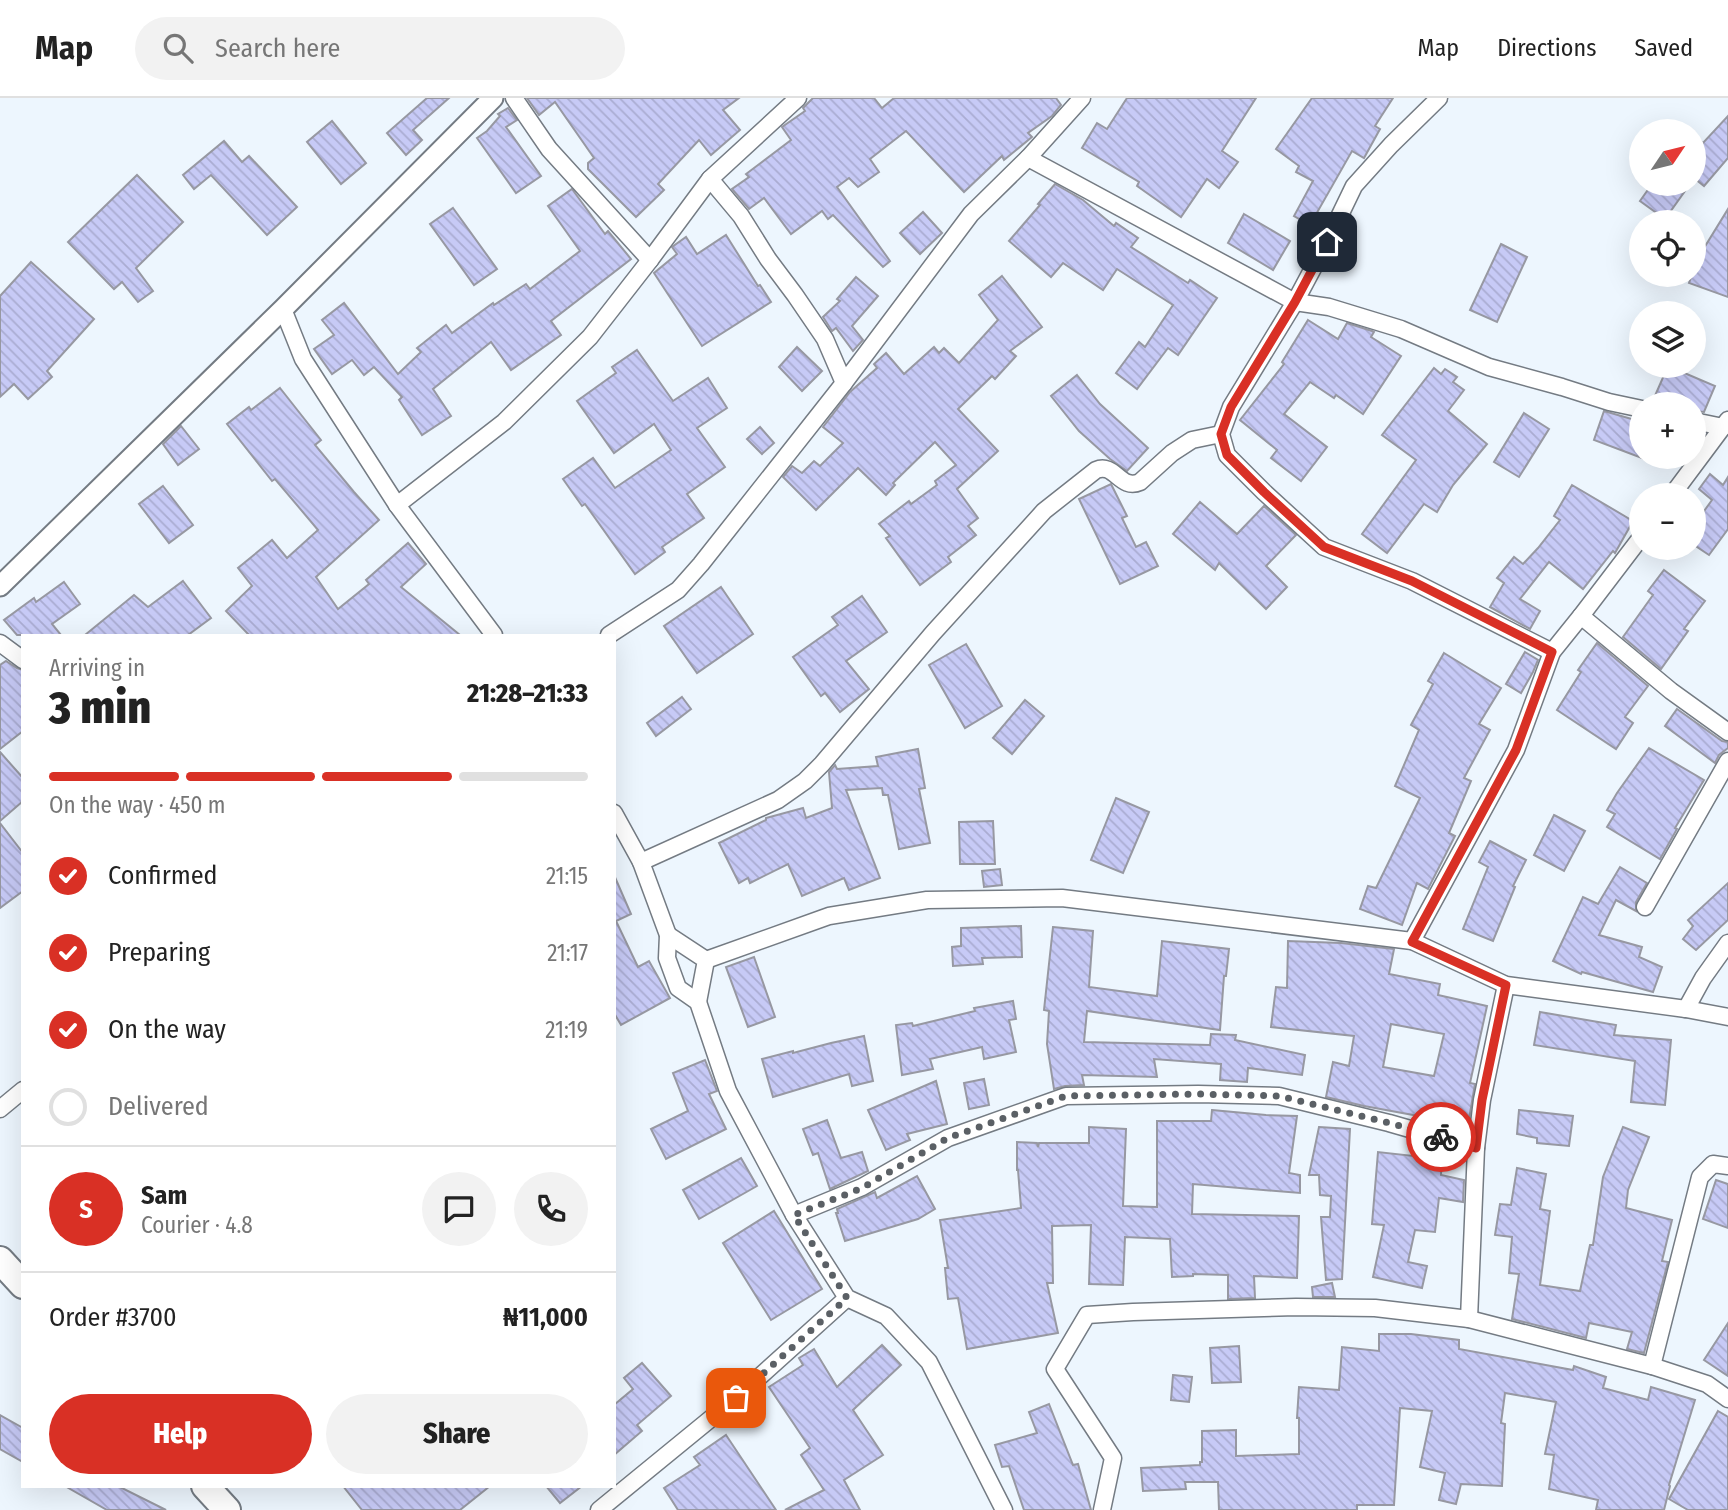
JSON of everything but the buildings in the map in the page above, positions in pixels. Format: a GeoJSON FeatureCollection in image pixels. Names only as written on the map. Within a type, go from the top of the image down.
{"type":"FeatureCollection","features":[{"type":"Feature","properties":{"kind":"highway"},"geometry":{"type":"LineString","coordinates":[[0,1260],[21,1283]]}},
{"type":"Feature","properties":{"kind":"street"},"geometry":{"type":"LineString","coordinates":[[0,586],[283,309],[493,98]]}},
{"type":"Feature","properties":{"kind":"street"},"geometry":{"type":"LineString","coordinates":[[514,98],[550,149],[650,260]]}},
{"type":"Feature","properties":{"kind":"street"},"geometry":{"type":"LineString","coordinates":[[397,505],[504,422],[590,337],[709,179],[798,98]]}},
{"type":"Feature","properties":{"kind":"street"},"geometry":{"type":"LineString","coordinates":[[611,634],[678,590],[701,564],[844,383],[971,214],[1028,158],[1082,98]]}},
{"type":"Feature","properties":{"kind":"street"},"geometry":{"type":"LineString","coordinates":[[1439,98],[1354,186],[1295,302],[1231,407],[1221,434],[1227,455],[1324,547],[1412,581],[1552,652]]}},
{"type":"Feature","properties":{"kind":"street"},"geometry":{"type":"LineString","coordinates":[[1028,158],[1295,302],[1329,307],[1401,329],[1489,367],[1629,406]]}},
{"type":"Feature","properties":{"kind":"street"},"geometry":{"type":"LineString","coordinates":[[709,179],[740,216],[825,340],[844,383]]}},
{"type":"Feature","properties":{"kind":"street"},"geometry":{"type":"LineString","coordinates":[[283,309],[303,359],[397,505],[493,634]]}},
{"type":"Feature","properties":{"kind":"street"},"geometry":{"type":"LineString","coordinates":[[1706,422],[1726,423]]}},
{"type":"Feature","properties":{"kind":"street"},"geometry":{"type":"LineString","coordinates":[[1681,483],[1726,423]]}},
{"type":"Feature","properties":{"kind":"street"},"geometry":{"type":"LineString","coordinates":[[641,862],[778,800],[805,781],[1044,510],[1096,470],[1101,467],[1109,470],[1125,483],[1134,485],[1192,440],[1221,434]]}},
{"type":"Feature","properties":{"kind":"street"},"geometry":{"type":"LineString","coordinates":[[1412,942],[1516,750],[1552,652],[1629,553]]}},
{"type":"Feature","properties":{"kind":"street"},"geometry":{"type":"LineString","coordinates":[[1581,616],[1671,691],[1728,732]]}},
{"type":"Feature","properties":{"kind":"street"},"geometry":{"type":"LineString","coordinates":[[0,643],[21,659]]}},
{"type":"Feature","properties":{"kind":"street"},"geometry":{"type":"LineString","coordinates":[[1645,908],[1728,761]]}},
{"type":"Feature","properties":{"kind":"street"},"geometry":{"type":"LineString","coordinates":[[616,817],[641,862],[668,935],[667,958],[678,988],[698,1002]]}},
{"type":"Feature","properties":{"kind":"street"},"geometry":{"type":"LineString","coordinates":[[706,960],[830,916],[927,900],[1062,898],[1412,942],[1506,985],[1728,1017]]}},
{"type":"Feature","properties":{"kind":"street"},"geometry":{"type":"LineString","coordinates":[[668,935],[706,960]]}},
{"type":"Feature","properties":{"kind":"street"},"geometry":{"type":"LineString","coordinates":[[1686,1009],[1703,978],[1728,943]]}},
{"type":"Feature","properties":{"kind":"street"},"geometry":{"type":"LineString","coordinates":[[706,960],[698,1002],[728,1091],[794,1215],[847,1298],[886,1316],[929,1362],[1004,1510]]}},
{"type":"Feature","properties":{"kind":"street"},"geometry":{"type":"LineString","coordinates":[[1469,1319],[1476,1148],[1482,1100],[1506,985]]}},
{"type":"Feature","properties":{"kind":"street"},"geometry":{"type":"LineString","coordinates":[[0,1109],[21,1092]]}},
{"type":"Feature","properties":{"kind":"street"},"geometry":{"type":"LineString","coordinates":[[794,1215],[862,1188],[948,1138],[1066,1096],[1279,1096],[1476,1148]]}},
{"type":"Feature","properties":{"kind":"street"},"geometry":{"type":"LineString","coordinates":[[1652,1366],[1700,1177],[1713,1164],[1728,1166]]}},
{"type":"Feature","properties":{"kind":"street"},"geometry":{"type":"LineString","coordinates":[[599,1510],[736,1398],[847,1298]]}},
{"type":"Feature","properties":{"kind":"street"},"geometry":{"type":"LineString","coordinates":[[1102,1510],[1113,1458],[1055,1369],[1087,1315],[1296,1307],[1376,1308],[1469,1319],[1652,1366],[1707,1384],[1728,1399]]}},
{"type":"Feature","properties":{"kind":"way so far"},"geometry":{"type":"LineString","coordinates":[[736,1398],[847,1298],[794,1215],[862,1188],[948,1138],[1066,1096],[1198,1094],[1279,1096],[1441,1137]]}},
{"type":"Feature","properties":{"kind":"route"},"geometry":{"type":"LineString","coordinates":[[1327,242],[1295,302],[1231,407],[1221,434],[1227,455],[1324,547],[1412,581],[1552,652],[1516,750],[1412,942],[1506,985],[1482,1100],[1476,1148],[1441,1137]]}}]}
